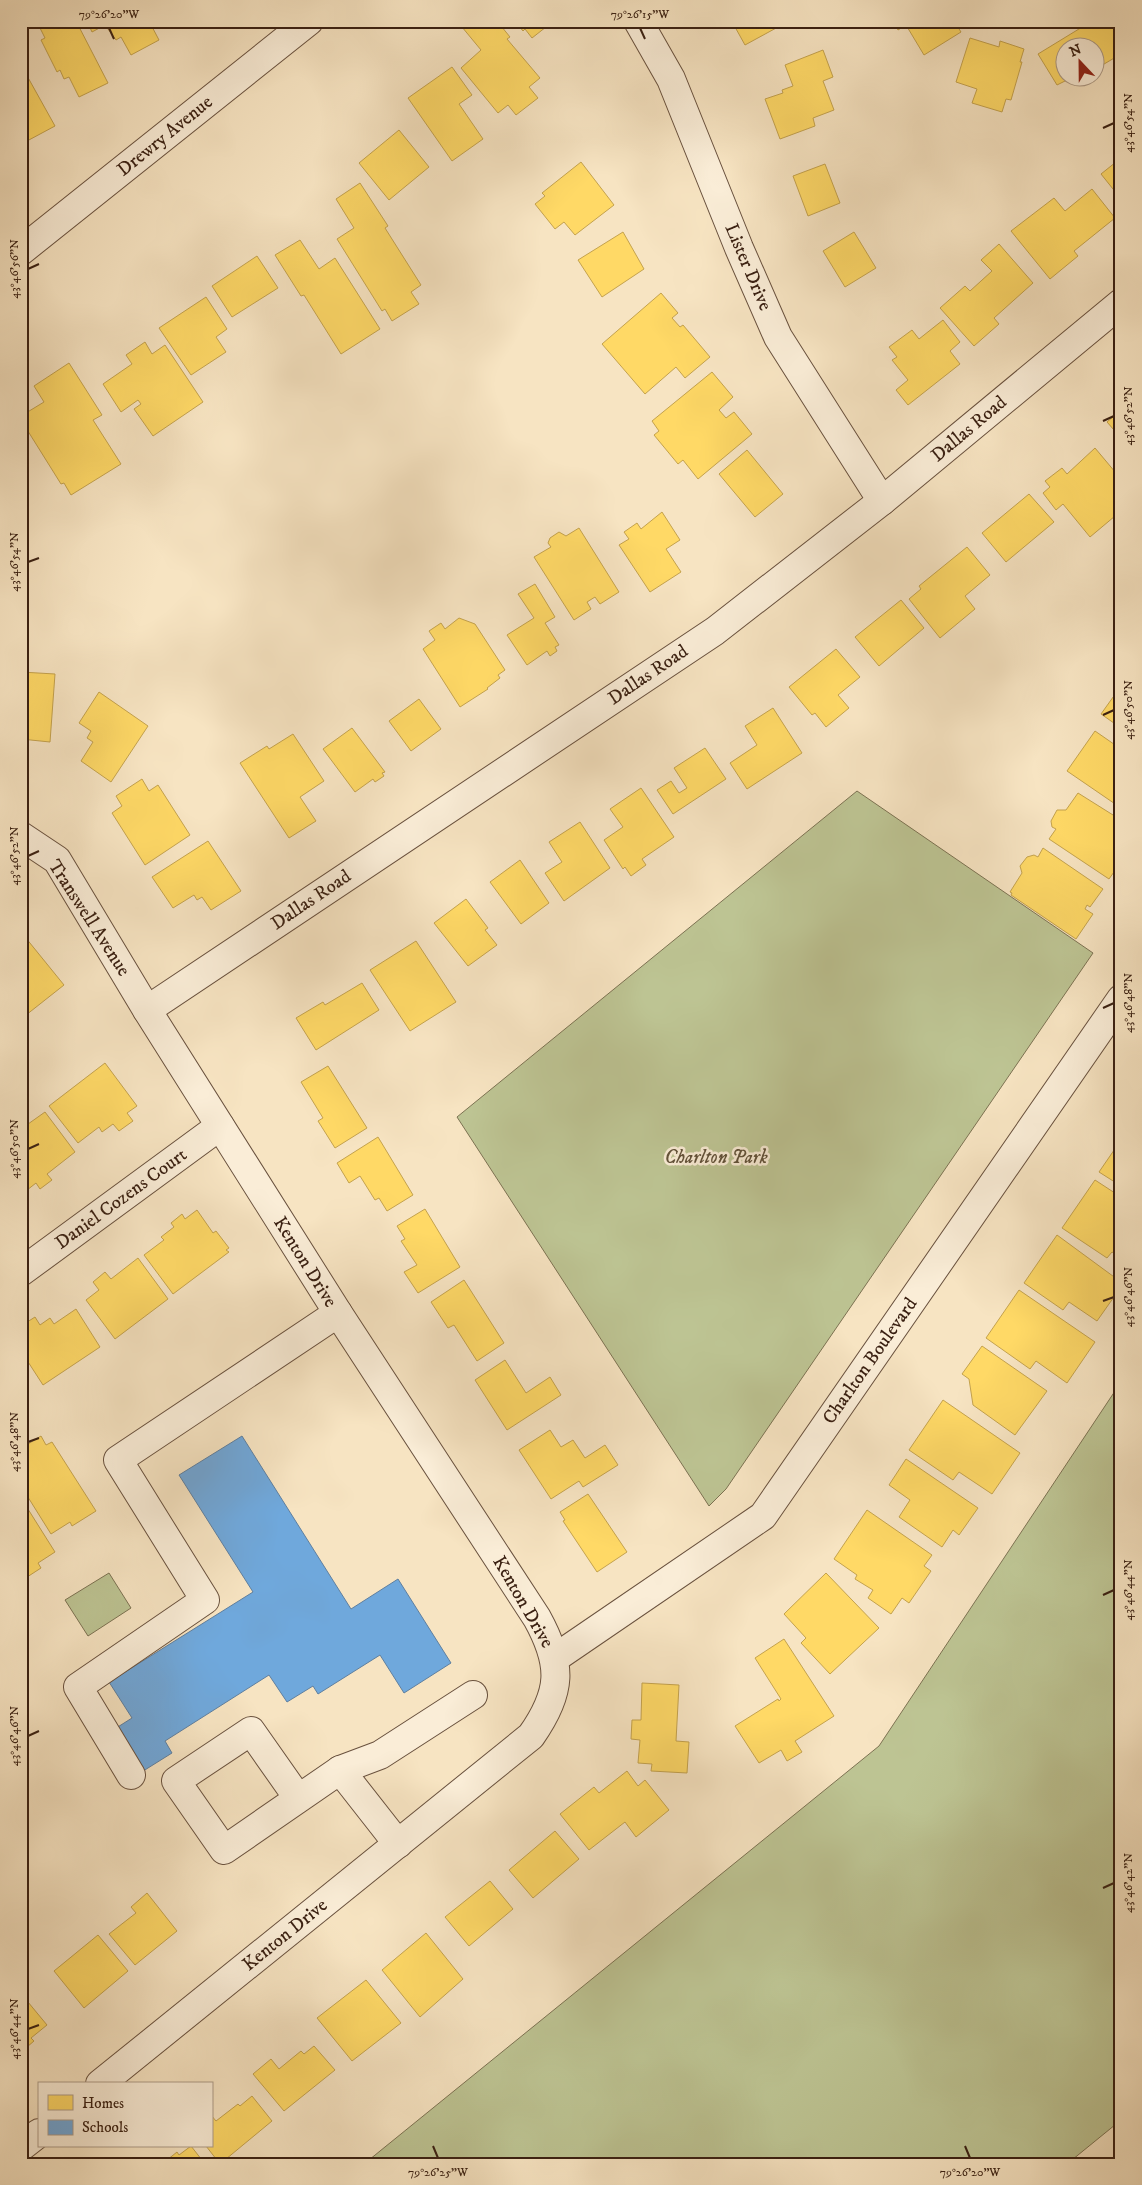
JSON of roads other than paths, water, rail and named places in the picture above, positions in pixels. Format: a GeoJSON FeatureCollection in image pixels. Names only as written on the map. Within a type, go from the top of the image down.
{"type":"FeatureCollection","features":[{"type":"Feature","properties":{"kind":"street","name":"Drewry Avenue"},"geometry":{"type":"LineString","coordinates":[[21,251],[309,21]]}},
{"type":"Feature","properties":{"kind":"street","name":"Lister Drive"},"geometry":{"type":"LineString","coordinates":[[638,21],[671,79],[739,248],[778,337],[882,501]]}},
{"type":"Feature","properties":{"kind":"street","name":"Dallas Road"},"geometry":{"type":"LineString","coordinates":[[147,1010],[715,631],[882,501],[1121,303]]}},
{"type":"Feature","properties":{"kind":"street","name":"Transwell Avenue"},"geometry":{"type":"LineString","coordinates":[[21,836],[57,860],[147,1010]]}},
{"type":"Feature","properties":{"kind":"street","name":"Charlton Boulevard"},"geometry":{"type":"LineString","coordinates":[[555,1658],[763,1516],[1121,999]]}},
{"type":"Feature","properties":{"kind":"street","name":"Kenton Drive"},"geometry":{"type":"LineString","coordinates":[[102,2082],[531,1736],[546,1715],[556,1686],[555,1658],[549,1638],[537,1618],[338,1313],[147,1010]]}},
{"type":"Feature","properties":{"kind":"street","name":"Daniel Cozens Court"},"geometry":{"type":"LineString","coordinates":[[21,1272],[220,1126]]}},
{"type":"Feature","properties":{"kind":"street"},"geometry":{"type":"LineString","coordinates":[[131,1775],[78,1686],[205,1600],[118,1460],[338,1313]]}},
{"type":"Feature","properties":{"kind":"street"},"geometry":{"type":"LineString","coordinates":[[298,1798],[252,1731],[176,1781],[224,1850],[340,1770],[380,1755],[473,1695]]}},
{"type":"Feature","properties":{"kind":"street"},"geometry":{"type":"LineString","coordinates":[[340,1770],[398,1844]]}},
{"type":"Feature","properties":{"kind":"street"},"geometry":{"type":"LineString","coordinates":[[21,2147],[38,2134]]}},
{"type":"Feature","properties":{"kind":"park label","name":"Charlton Park"},"geometry":{"type":"Point","coordinates":[716,1157]}}]}
